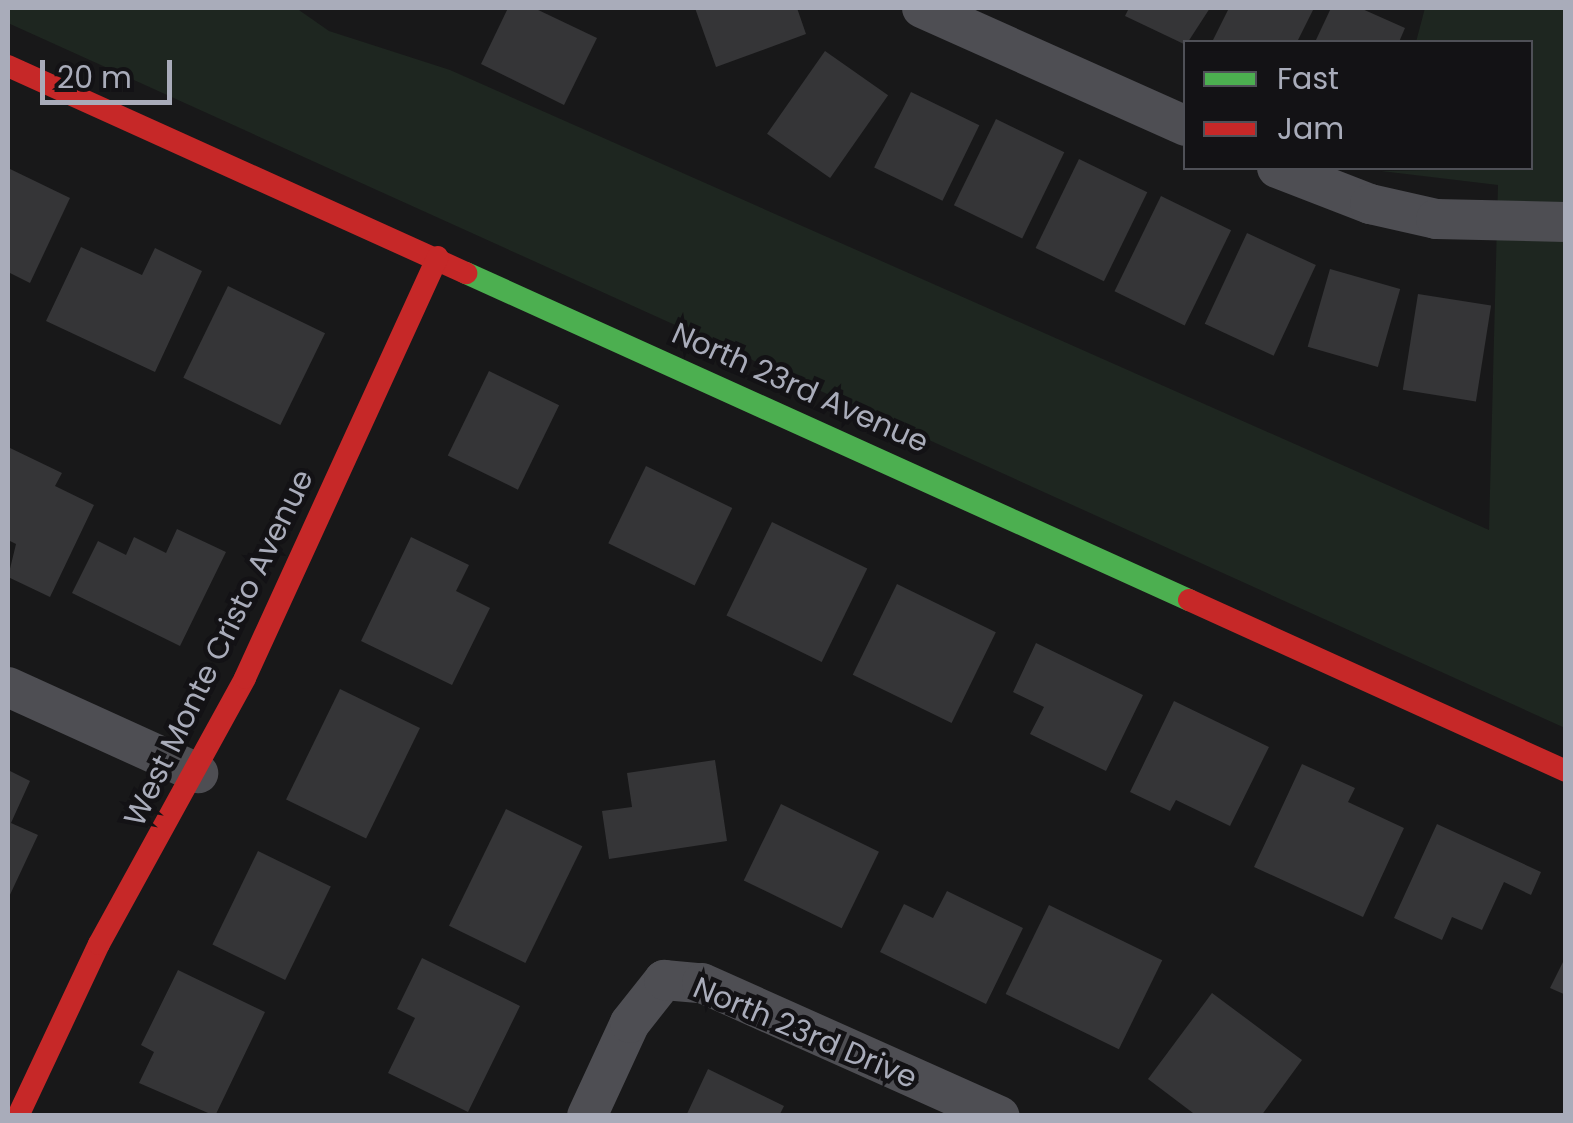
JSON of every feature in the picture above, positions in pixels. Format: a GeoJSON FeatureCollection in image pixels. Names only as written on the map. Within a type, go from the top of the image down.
{"type":"FeatureCollection","features":[{"type":"Feature","properties":{"kind":"street"},"geometry":{"type":"LineString","coordinates":[[922,8],[1183,125]]}},
{"type":"Feature","properties":{"kind":"street","name":"North 23rd Avenue"},"geometry":{"type":"LineString","coordinates":[[8,66],[438,257],[1566,771]]}},
{"type":"Feature","properties":{"kind":"street"},"geometry":{"type":"LineString","coordinates":[[1282,170],[1370,204],[1436,219],[1566,222]]}},
{"type":"Feature","properties":{"kind":"street","name":"West Monte Cristo Avenue"},"geometry":{"type":"LineString","coordinates":[[18,1116],[99,944],[198,773],[438,257]]}},
{"type":"Feature","properties":{"kind":"street"},"geometry":{"type":"LineString","coordinates":[[8,687],[198,773]]}},
{"type":"Feature","properties":{"kind":"street","name":"North 23rd Drive"},"geometry":{"type":"LineString","coordinates":[[586,1116],[630,1024],[664,980],[702,983],[1000,1116]]}},
{"type":"Feature","properties":{"kind":"shaded area"},"geometry":{"type":"Polygon","coordinates":[[[8,8],[296,8],[329,31],[450,70],[1489,530],[1498,185],[1381,171],[1533,170],[1533,40],[1417,40],[1425,8],[1565,8],[1565,728],[8,23],[8,8]]]}},
{"type":"Feature","properties":{"kind":"building"},"geometry":{"type":"Polygon","coordinates":[[[508,8],[534,8],[597,38],[564,105],[481,64],[508,8]]]}},
{"type":"Feature","properties":{"kind":"building"},"geometry":{"type":"Polygon","coordinates":[[[695,8],[797,8],[806,34],[716,67],[695,8]]]}},
{"type":"Feature","properties":{"kind":"building"},"geometry":{"type":"Polygon","coordinates":[[[1129,8],[1210,8],[1183,44],[1125,16],[1129,8]]]}},
{"type":"Feature","properties":{"kind":"building"},"geometry":{"type":"Polygon","coordinates":[[[1229,8],[1314,8],[1298,40],[1213,40],[1229,8]]]}},
{"type":"Feature","properties":{"kind":"building"},"geometry":{"type":"Polygon","coordinates":[[[1331,8],[1360,8],[1405,28],[1400,40],[1316,40],[1331,8]]]}},
{"type":"Feature","properties":{"kind":"building"},"geometry":{"type":"Polygon","coordinates":[[[825,51],[888,95],[830,178],[767,134],[825,51]]]}},
{"type":"Feature","properties":{"kind":"building"},"geometry":{"type":"Polygon","coordinates":[[[911,92],[979,125],[942,201],[874,167],[911,92]]]}},
{"type":"Feature","properties":{"kind":"building"},"geometry":{"type":"Polygon","coordinates":[[[996,119],[1064,152],[1022,239],[954,205],[996,119]]]}},
{"type":"Feature","properties":{"kind":"building"},"geometry":{"type":"Polygon","coordinates":[[[1079,159],[1147,192],[1104,281],[1036,248],[1079,159]]]}},
{"type":"Feature","properties":{"kind":"building"},"geometry":{"type":"Polygon","coordinates":[[[8,168],[70,198],[30,283],[8,272],[8,168]]]}},
{"type":"Feature","properties":{"kind":"building"},"geometry":{"type":"Polygon","coordinates":[[[1161,196],[1231,230],[1185,325],[1115,291],[1161,196]]]}},
{"type":"Feature","properties":{"kind":"building"},"geometry":{"type":"Polygon","coordinates":[[[1247,233],[1316,265],[1274,356],[1205,324],[1247,233]]]}},
{"type":"Feature","properties":{"kind":"building"},"geometry":{"type":"Polygon","coordinates":[[[81,247],[142,275],[155,248],[202,271],[155,372],[46,321],[81,247]]]}},
{"type":"Feature","properties":{"kind":"building"},"geometry":{"type":"Polygon","coordinates":[[[1330,269],[1400,289],[1378,367],[1308,347],[1330,269]]]}},
{"type":"Feature","properties":{"kind":"building"},"geometry":{"type":"Polygon","coordinates":[[[228,286],[325,333],[280,425],[183,378],[228,286]]]}},
{"type":"Feature","properties":{"kind":"building"},"geometry":{"type":"Polygon","coordinates":[[[1418,294],[1491,306],[1476,401],[1403,390],[1418,294]]]}},
{"type":"Feature","properties":{"kind":"building"},"geometry":{"type":"Polygon","coordinates":[[[489,371],[559,405],[518,490],[448,455],[489,371]]]}},
{"type":"Feature","properties":{"kind":"building"},"geometry":{"type":"Polygon","coordinates":[[[8,447],[62,473],[55,486],[94,505],[50,597],[8,577],[16,544],[8,540],[8,447]]]}},
{"type":"Feature","properties":{"kind":"building"},"geometry":{"type":"Polygon","coordinates":[[[646,466],[732,508],[695,585],[608,543],[646,466]]]}},
{"type":"Feature","properties":{"kind":"building"},"geometry":{"type":"Polygon","coordinates":[[[772,522],[867,568],[822,662],[726,615],[772,522]]]}},
{"type":"Feature","properties":{"kind":"building"},"geometry":{"type":"Polygon","coordinates":[[[177,529],[226,552],[180,646],[72,593],[98,541],[126,555],[134,537],[166,553],[177,529]]]}},
{"type":"Feature","properties":{"kind":"building"},"geometry":{"type":"Polygon","coordinates":[[[411,537],[469,565],[456,591],[490,608],[452,685],[361,641],[411,537]]]}},
{"type":"Feature","properties":{"kind":"building"},"geometry":{"type":"Polygon","coordinates":[[[897,584],[996,632],[952,723],[853,675],[897,584]]]}},
{"type":"Feature","properties":{"kind":"building"},"geometry":{"type":"Polygon","coordinates":[[[1036,643],[1143,695],[1106,771],[1030,734],[1044,707],[1013,692],[1036,643]]]}},
{"type":"Feature","properties":{"kind":"building"},"geometry":{"type":"Polygon","coordinates":[[[340,689],[420,728],[366,839],[286,800],[340,689]]]}},
{"type":"Feature","properties":{"kind":"building"},"geometry":{"type":"Polygon","coordinates":[[[1174,701],[1269,747],[1230,826],[1176,800],[1170,811],[1130,792],[1174,701]]]}},
{"type":"Feature","properties":{"kind":"building"},"geometry":{"type":"Polygon","coordinates":[[[715,760],[727,841],[609,859],[602,811],[632,807],[627,773],[715,760]]]}},
{"type":"Feature","properties":{"kind":"building"},"geometry":{"type":"Polygon","coordinates":[[[1302,764],[1355,788],[1348,802],[1404,828],[1363,917],[1254,867],[1302,764]]]}},
{"type":"Feature","properties":{"kind":"building"},"geometry":{"type":"Polygon","coordinates":[[[8,770],[30,781],[11,823],[38,835],[8,899],[8,770]]]}},
{"type":"Feature","properties":{"kind":"building"},"geometry":{"type":"Polygon","coordinates":[[[781,804],[879,852],[842,928],[744,880],[781,804]]]}},
{"type":"Feature","properties":{"kind":"building"},"geometry":{"type":"Polygon","coordinates":[[[506,809],[582,846],[525,963],[449,926],[506,809]]]}},
{"type":"Feature","properties":{"kind":"building"},"geometry":{"type":"Polygon","coordinates":[[[1437,824],[1541,872],[1531,895],[1504,882],[1482,930],[1452,917],[1442,940],[1394,918],[1437,824]]]}},
{"type":"Feature","properties":{"kind":"building"},"geometry":{"type":"Polygon","coordinates":[[[258,851],[331,887],[285,980],[212,944],[258,851]]]}},
{"type":"Feature","properties":{"kind":"building"},"geometry":{"type":"Polygon","coordinates":[[[947,891],[1023,928],[986,1004],[880,952],[904,904],[933,918],[947,891]]]}},
{"type":"Feature","properties":{"kind":"building"},"geometry":{"type":"Polygon","coordinates":[[[1049,905],[1162,960],[1119,1049],[1006,994],[1049,905]]]}},
{"type":"Feature","properties":{"kind":"building"},"geometry":{"type":"Polygon","coordinates":[[[1566,956],[1566,995],[1550,988],[1566,956]]]}},
{"type":"Feature","properties":{"kind":"building"},"geometry":{"type":"Polygon","coordinates":[[[422,958],[520,1006],[468,1112],[388,1073],[415,1018],[397,1009],[422,958]]]}},
{"type":"Feature","properties":{"kind":"building"},"geometry":{"type":"Polygon","coordinates":[[[178,970],[265,1012],[215,1116],[139,1083],[154,1052],[141,1045],[178,970]]]}},
{"type":"Feature","properties":{"kind":"building"},"geometry":{"type":"Polygon","coordinates":[[[1212,993],[1302,1060],[1261,1116],[1197,1116],[1148,1079],[1212,993]]]}},
{"type":"Feature","properties":{"kind":"building"},"geometry":{"type":"Polygon","coordinates":[[[708,1069],[784,1106],[779,1116],[686,1116],[708,1069]]]}},
{"type":"Feature","properties":{"kind":"traffic: fast"},"geometry":{"type":"LineString","coordinates":[[466,273],[1189,600]]}},
{"type":"Feature","properties":{"kind":"traffic: jam"},"geometry":{"type":"LineString","coordinates":[[8,66],[466,273]]}},
{"type":"Feature","properties":{"kind":"traffic: jam"},"geometry":{"type":"LineString","coordinates":[[18,1116],[99,944],[245,678],[438,257]]}},
{"type":"Feature","properties":{"kind":"traffic: jam"},"geometry":{"type":"LineString","coordinates":[[1189,600],[1566,771]]}}]}
